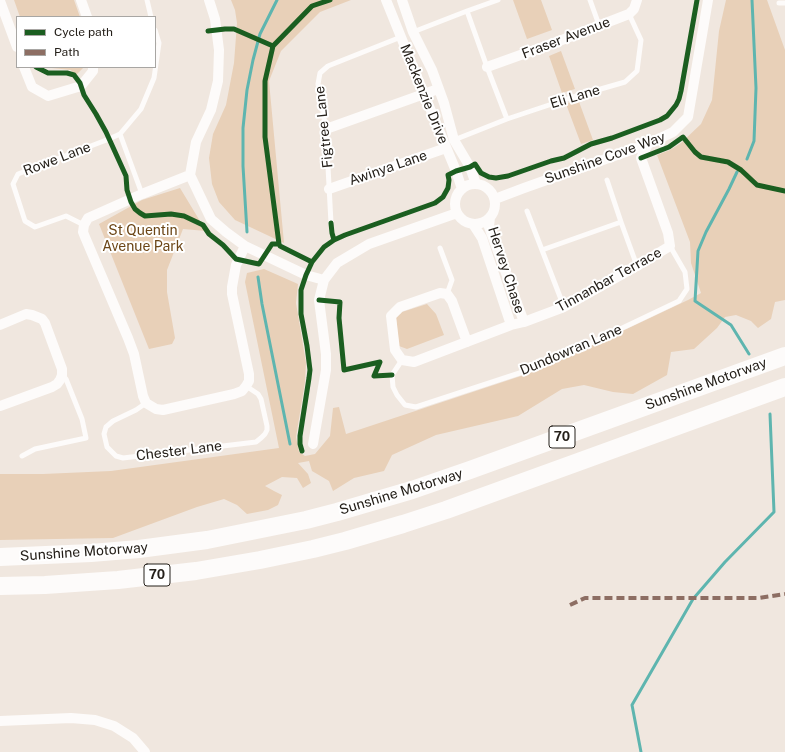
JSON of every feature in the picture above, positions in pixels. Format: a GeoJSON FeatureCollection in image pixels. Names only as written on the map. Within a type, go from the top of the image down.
{"type":"FeatureCollection","features":[{"type":"Feature","properties":{"kind":"highway","name":"Sunshine Motorway"},"geometry":{"type":"LineString","coordinates":[[0,557],[91,553],[139,549],[207,540],[338,512],[412,490],[470,470],[785,356]]}},
{"type":"Feature","properties":{"kind":"highway","name":"Sunshine Motorway"},"geometry":{"type":"LineString","coordinates":[[0,586],[45,585],[118,580],[196,571],[260,560],[345,541],[446,510],[785,387]]}},
{"type":"Feature","properties":{"kind":"street"},"geometry":{"type":"LineString","coordinates":[[80,0],[87,16]]}},
{"type":"Feature","properties":{"kind":"street"},"geometry":{"type":"LineString","coordinates":[[209,0],[215,19],[219,50],[218,81],[211,110],[196,142],[190,174],[211,219],[226,232],[245,246],[306,275],[324,280]]}},
{"type":"Feature","properties":{"kind":"street","name":"Mackenzie Drive"},"geometry":{"type":"LineString","coordinates":[[386,0],[462,189]]}},
{"type":"Feature","properties":{"kind":"street","name":"Mackenzie Drive"},"geometry":{"type":"LineString","coordinates":[[402,0],[413,32],[432,70],[444,103],[454,140],[470,167],[476,184]]}},
{"type":"Feature","properties":{"kind":"street"},"geometry":{"type":"LineString","coordinates":[[629,14],[634,9],[637,0]]}},
{"type":"Feature","properties":{"kind":"street","name":"Sunshine Cove Way"},"geometry":{"type":"LineString","coordinates":[[495,199],[648,144],[673,132],[688,117],[708,0]]}},
{"type":"Feature","properties":{"kind":"street"},"geometry":{"type":"LineString","coordinates":[[0,1],[16,44]]}},
{"type":"Feature","properties":{"kind":"street","name":"Fraser Avenue"},"geometry":{"type":"LineString","coordinates":[[487,67],[629,14]]}},
{"type":"Feature","properties":{"kind":"street"},"geometry":{"type":"LineString","coordinates":[[24,68],[32,87],[48,96],[81,86],[93,71],[93,68]]}},
{"type":"Feature","properties":{"kind":"street"},"geometry":{"type":"LineString","coordinates":[[326,129],[438,89]]}},
{"type":"Feature","properties":{"kind":"street","name":"Tinnanbar Terrace"},"geometry":{"type":"LineString","coordinates":[[402,360],[414,362],[511,325],[524,322],[564,307],[670,246],[668,233],[641,158],[648,144]]}},
{"type":"Feature","properties":{"kind":"street","name":"Awinya Lane"},"geometry":{"type":"LineString","coordinates":[[329,189],[446,148]]}},
{"type":"Feature","properties":{"kind":"street"},"geometry":{"type":"LineString","coordinates":[[190,174],[88,218],[84,225],[83,232],[134,354],[143,396],[146,402],[156,409],[163,410],[234,394],[242,391],[249,381],[249,374],[232,294],[236,265],[245,246]]}},
{"type":"Feature","properties":{"kind":"street"},"geometry":{"type":"LineString","coordinates":[[476,184],[483,185],[491,191],[495,199],[495,206],[493,214],[490,218],[483,223],[473,224],[462,220],[455,207],[455,199],[462,189],[467,185],[476,184]]}},
{"type":"Feature","properties":{"kind":"street"},"geometry":{"type":"LineString","coordinates":[[313,444],[326,370],[326,354],[319,300],[324,280],[337,263],[369,244],[457,213]]}},
{"type":"Feature","properties":{"kind":"street","name":"Hervey Chase"},"geometry":{"type":"LineString","coordinates":[[490,218],[489,227],[524,322]]}},
{"type":"Feature","properties":{"kind":"street","name":"Hervey Chase"},"geometry":{"type":"LineString","coordinates":[[473,224],[482,238],[511,325]]}},
{"type":"Feature","properties":{"kind":"street"},"geometry":{"type":"LineString","coordinates":[[402,360],[395,350],[391,316],[400,307],[440,293],[447,294],[452,301],[467,342]]}},
{"type":"Feature","properties":{"kind":"street"},"geometry":{"type":"LineString","coordinates":[[0,325],[26,314],[42,319],[45,323],[62,369],[60,380],[52,387],[0,406]]}},
{"type":"Feature","properties":{"kind":"street"},"geometry":{"type":"LineString","coordinates":[[0,721],[71,718],[95,720],[114,726],[133,738],[145,752]]}},
{"type":"Feature","properties":{"kind":"lane"},"geometry":{"type":"LineString","coordinates":[[147,0],[151,16]]}},
{"type":"Feature","properties":{"kind":"lane"},"geometry":{"type":"LineString","coordinates":[[413,32],[498,0]]}},
{"type":"Feature","properties":{"kind":"lane"},"geometry":{"type":"LineString","coordinates":[[590,0],[599,25]]}},
{"type":"Feature","properties":{"kind":"lane"},"geometry":{"type":"LineString","coordinates":[[467,11],[507,119]]}},
{"type":"Feature","properties":{"kind":"lane","name":"Eli Lane"},"geometry":{"type":"LineString","coordinates":[[454,140],[507,119],[625,82],[637,71],[641,40],[629,14]]}},
{"type":"Feature","properties":{"kind":"lane"},"geometry":{"type":"LineString","coordinates":[[156,33],[159,43],[156,64]]}},
{"type":"Feature","properties":{"kind":"lane","name":"Figtree Lane"},"geometry":{"type":"LineString","coordinates":[[331,223],[326,129],[318,84],[320,73],[328,66],[401,37]]}},
{"type":"Feature","properties":{"kind":"lane"},"geometry":{"type":"LineString","coordinates":[[142,194],[120,134],[141,109],[154,78],[155,68]]}},
{"type":"Feature","properties":{"kind":"lane","name":"Rowe Lane"},"geometry":{"type":"LineString","coordinates":[[84,225],[66,216],[35,227],[25,221],[13,184],[18,174],[120,134]]}},
{"type":"Feature","properties":{"kind":"lane"},"geometry":{"type":"LineString","coordinates":[[607,180],[637,266]]}},
{"type":"Feature","properties":{"kind":"lane"},"geometry":{"type":"LineString","coordinates":[[527,211],[564,307]]}},
{"type":"Feature","properties":{"kind":"lane"},"geometry":{"type":"LineString","coordinates":[[542,250],[621,222]]}},
{"type":"Feature","properties":{"kind":"lane","name":"Dundowran Lane"},"geometry":{"type":"LineString","coordinates":[[402,360],[392,375],[393,387],[405,405],[416,407],[555,360],[679,301],[687,289],[685,272],[670,246]]}},
{"type":"Feature","properties":{"kind":"lane"},"geometry":{"type":"LineString","coordinates":[[440,248],[452,280],[447,294]]}},
{"type":"Feature","properties":{"kind":"lane"},"geometry":{"type":"LineString","coordinates":[[22,456],[35,449],[86,438],[82,419],[66,379],[62,375]]}},
{"type":"Feature","properties":{"kind":"lane","name":"Chester Lane"},"geometry":{"type":"LineString","coordinates":[[146,402],[136,410],[113,421],[106,427],[104,434],[107,447],[116,456],[123,458],[256,442],[265,434],[267,426],[261,399],[258,394],[246,386]]}},
{"type":"Feature","properties":{"kind":"green space"},"geometry":{"type":"Polygon","coordinates":[[[14,0],[74,0],[80,16],[20,16],[14,0]]]}},
{"type":"Feature","properties":{"kind":"green space"},"geometry":{"type":"Polygon","coordinates":[[[231,0],[351,0],[320,12],[281,51],[269,81],[284,243],[235,220],[219,202],[212,184],[209,158],[213,134],[226,105],[234,63],[237,23],[235,10],[231,0]]]}},
{"type":"Feature","properties":{"kind":"green space"},"geometry":{"type":"Polygon","coordinates":[[[513,0],[541,0],[552,30],[527,39],[513,0]]]}},
{"type":"Feature","properties":{"kind":"green space"},"geometry":{"type":"Polygon","coordinates":[[[726,0],[767,0],[785,50],[785,300],[775,302],[771,319],[758,328],[751,321],[736,315],[725,317],[717,328],[694,349],[671,352],[667,375],[633,394],[613,392],[584,385],[562,389],[518,416],[436,435],[392,455],[384,471],[354,478],[333,491],[329,481],[312,471],[309,461],[298,463],[308,474],[311,483],[303,488],[297,478],[282,477],[265,486],[282,495],[278,505],[268,510],[247,514],[237,505],[224,499],[197,507],[113,538],[0,540],[0,474],[111,471],[279,448],[245,282],[247,273],[264,269],[298,284],[296,303],[306,363],[305,382],[296,437],[299,452],[305,456],[315,454],[330,436],[333,408],[339,407],[346,434],[542,369],[701,293],[691,263],[690,242],[657,155],[670,150],[681,143],[701,124],[712,100],[719,31],[726,0]]]}},
{"type":"Feature","properties":{"kind":"green space"},"geometry":{"type":"Polygon","coordinates":[[[561,51],[575,89],[562,93],[549,56],[561,51]]]}},
{"type":"Feature","properties":{"kind":"green space"},"geometry":{"type":"Polygon","coordinates":[[[52,68],[83,68],[75,76],[71,70],[52,68]]]}},
{"type":"Feature","properties":{"kind":"green space"},"geometry":{"type":"Polygon","coordinates":[[[578,99],[593,140],[581,144],[566,104],[578,99]]]}},
{"type":"Feature","properties":{"kind":"green space","name":"St Quentin Avenue Park"},"geometry":{"type":"Polygon","coordinates":[[[180,188],[206,231],[183,229],[167,270],[167,292],[175,338],[172,344],[149,349],[99,224],[142,200],[180,188]]]}},
{"type":"Feature","properties":{"kind":"green space"},"geometry":{"type":"Polygon","coordinates":[[[427,304],[436,314],[444,335],[407,349],[399,346],[396,318],[402,312],[427,304]]]}},
{"type":"Feature","properties":{"kind":"waterway"},"geometry":{"type":"LineString","coordinates":[[247,232],[243,166],[243,128],[247,90],[260,34],[277,0]]}},
{"type":"Feature","properties":{"kind":"waterway"},"geometry":{"type":"LineString","coordinates":[[747,159],[754,141],[756,88],[752,0]]}},
{"type":"Feature","properties":{"kind":"waterway"},"geometry":{"type":"LineString","coordinates":[[737,172],[706,232],[698,251],[695,301],[731,325],[749,354]]}},
{"type":"Feature","properties":{"kind":"waterway"},"geometry":{"type":"LineString","coordinates":[[258,277],[290,444]]}},
{"type":"Feature","properties":{"kind":"waterway"},"geometry":{"type":"LineString","coordinates":[[641,752],[632,705],[693,599],[725,562],[774,512],[770,414]]}},
{"type":"Feature","properties":{"kind":"marked path"},"geometry":{"type":"LineString","coordinates":[[570,605],[585,598],[759,598],[785,594]]}},
{"type":"Feature","properties":{"kind":"cycle path"},"geometry":{"type":"LineString","coordinates":[[312,262],[280,246],[279,244],[265,137],[265,81],[273,46],[312,6],[330,0]]}},
{"type":"Feature","properties":{"kind":"cycle path"},"geometry":{"type":"LineString","coordinates":[[334,240],[435,203],[443,197],[448,188],[448,175],[456,171],[475,164],[481,173],[489,177],[496,178],[508,176],[564,158],[591,144],[612,138],[667,116],[679,99],[697,0]]}},
{"type":"Feature","properties":{"kind":"cycle path"},"geometry":{"type":"LineString","coordinates":[[208,31],[234,29],[273,46]]}},
{"type":"Feature","properties":{"kind":"cycle path"},"geometry":{"type":"LineString","coordinates":[[38,68],[48,73],[67,73],[74,75],[80,83],[84,95],[106,132],[126,176],[127,190],[131,202],[135,209],[140,213],[145,216],[171,214],[184,216],[203,225],[209,234],[223,245],[236,259],[259,264],[272,244],[279,244]]}},
{"type":"Feature","properties":{"kind":"cycle path"},"geometry":{"type":"LineString","coordinates":[[641,158],[669,147],[683,137],[701,157],[728,162],[741,170],[757,185],[785,191]]}},
{"type":"Feature","properties":{"kind":"cycle path"},"geometry":{"type":"LineString","coordinates":[[302,451],[300,436],[310,370],[301,314],[301,290],[312,262],[324,247],[334,240],[331,223]]}},
{"type":"Feature","properties":{"kind":"cycle path"},"geometry":{"type":"LineString","coordinates":[[319,300],[340,302],[339,318],[344,370],[380,362],[374,376],[392,375]]}}]}
